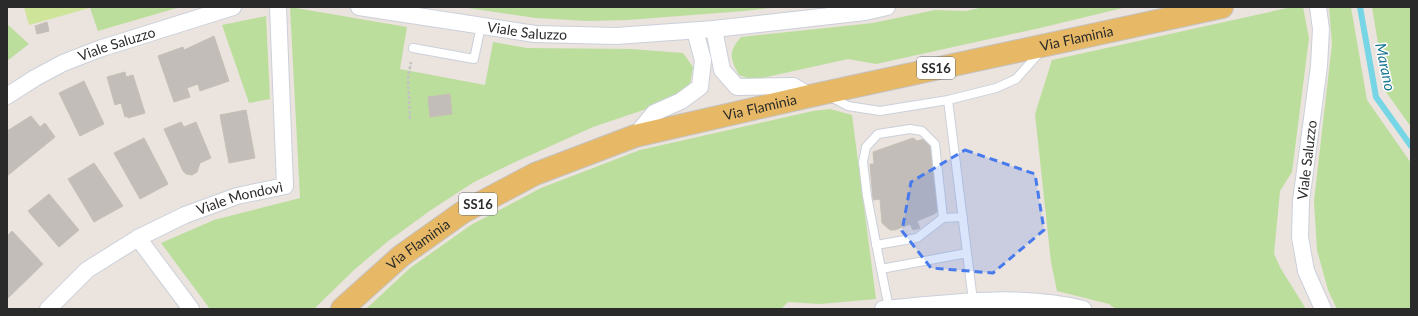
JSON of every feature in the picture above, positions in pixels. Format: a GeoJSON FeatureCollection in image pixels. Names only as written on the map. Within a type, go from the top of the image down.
{"type":"FeatureCollection","features":[{"type":"Feature","properties":{"kind":"main road","name":"Via Flaminia"},"geometry":{"type":"LineString","coordinates":[[342,309],[401,256],[463,212],[535,174],[635,136],[817,94],[1222,7]]}},
{"type":"Feature","properties":{"kind":"street","name":"Viale Saluzzo"},"geometry":{"type":"LineString","coordinates":[[7,96],[35,78],[63,63],[99,49],[234,7]]}},
{"type":"Feature","properties":{"kind":"street","name":"Viale Mondovì"},"geometry":{"type":"LineString","coordinates":[[48,309],[87,270],[138,238],[185,215],[237,196],[285,186],[278,7]]}},
{"type":"Feature","properties":{"kind":"street","name":"Viale Saluzzo"},"geometry":{"type":"LineString","coordinates":[[360,7],[535,34],[616,36],[696,31],[865,12],[887,7]]}},
{"type":"Feature","properties":{"kind":"street","name":"Viale Saluzzo"},"geometry":{"type":"LineString","coordinates":[[1318,7],[1321,29],[1319,66],[1301,201],[1300,237],[1306,271],[1323,309]]}},
{"type":"Feature","properties":{"kind":"street"},"geometry":{"type":"LineString","coordinates":[[714,29],[722,70],[737,86],[793,86],[817,94]]}},
{"type":"Feature","properties":{"kind":"street"},"geometry":{"type":"LineString","coordinates":[[635,136],[654,113],[681,101],[700,87],[703,60],[696,31]]}},
{"type":"Feature","properties":{"kind":"street"},"geometry":{"type":"LineString","coordinates":[[138,238],[191,309]]}},
{"type":"Feature","properties":{"kind":"street"},"geometry":{"type":"LineString","coordinates":[[891,309],[973,301],[1036,301],[1083,309]]}},
{"type":"Feature","properties":{"kind":"lane"},"geometry":{"type":"LineString","coordinates":[[413,48],[474,59],[481,26]]}},
{"type":"Feature","properties":{"kind":"lane"},"geometry":{"type":"LineString","coordinates":[[817,94],[848,106],[880,111],[948,100],[996,88],[1016,79],[1048,44]]}},
{"type":"Feature","properties":{"kind":"lane"},"geometry":{"type":"LineString","coordinates":[[948,100],[964,212],[973,301]]}},
{"type":"Feature","properties":{"kind":"lane"},"geometry":{"type":"LineString","coordinates":[[891,309],[876,246],[867,196],[863,162],[866,146],[878,134],[910,129],[922,130],[935,144],[943,218]]}},
{"type":"Feature","properties":{"kind":"lane"},"geometry":{"type":"LineString","coordinates":[[958,176],[964,170]]}},
{"type":"Feature","properties":{"kind":"lane"},"geometry":{"type":"LineString","coordinates":[[876,246],[917,238],[943,218],[964,212]]}},
{"type":"Feature","properties":{"kind":"lane"},"geometry":{"type":"LineString","coordinates":[[881,269],[968,248]]}},
{"type":"Feature","properties":{"kind":"path"},"geometry":{"type":"LineString","coordinates":[[410,119],[408,78],[413,48]]}},
{"type":"Feature","properties":{"kind":"highlighted area"},"geometry":{"type":"Polygon","coordinates":[[[965,150],[1035,174],[1044,230],[993,273],[931,268],[902,231],[911,182],[965,150]]]}},
{"type":"Feature","properties":{"kind":"green space"},"geometry":{"type":"Polygon","coordinates":[[[24,7],[93,7],[29,25],[24,7]]]}},
{"type":"Feature","properties":{"kind":"green space"},"geometry":{"type":"Polygon","coordinates":[[[180,7],[98,31],[90,8],[180,7]]]}},
{"type":"Feature","properties":{"kind":"green space"},"geometry":{"type":"Polygon","coordinates":[[[290,7],[407,27],[400,69],[485,85],[493,42],[527,48],[631,49],[683,53],[693,67],[690,85],[676,99],[593,127],[474,182],[431,210],[387,242],[354,270],[314,309],[210,309],[161,243],[214,220],[300,198],[290,7]]]}},
{"type":"Feature","properties":{"kind":"green space"},"geometry":{"type":"Polygon","coordinates":[[[461,7],[779,7],[628,20],[587,21],[536,18],[461,7]]]}},
{"type":"Feature","properties":{"kind":"green space"},"geometry":{"type":"Polygon","coordinates":[[[984,7],[1127,7],[1040,28],[876,64],[848,59],[753,80],[739,75],[732,59],[732,51],[741,37],[873,23],[935,10],[966,11],[984,7]]]}},
{"type":"Feature","properties":{"kind":"green space"},"geometry":{"type":"Polygon","coordinates":[[[1292,7],[1303,7],[1309,38],[1292,172],[1280,191],[1274,254],[1281,269],[1306,309],[1116,309],[1109,304],[1057,291],[1051,262],[1035,114],[1052,60],[1292,7]]]}},
{"type":"Feature","properties":{"kind":"green space"},"geometry":{"type":"Polygon","coordinates":[[[1329,7],[1351,7],[1367,100],[1411,163],[1411,309],[1337,309],[1328,290],[1317,250],[1314,201],[1332,44],[1329,7]]]}},
{"type":"Feature","properties":{"kind":"green space"},"geometry":{"type":"Polygon","coordinates":[[[1372,7],[1411,7],[1411,127],[1386,92],[1372,7]]]}},
{"type":"Feature","properties":{"kind":"green space"},"geometry":{"type":"Polygon","coordinates":[[[266,16],[270,99],[249,103],[222,25],[266,16]]]}},
{"type":"Feature","properties":{"kind":"green space"},"geometry":{"type":"Polygon","coordinates":[[[7,24],[29,44],[7,61],[7,24]]]}},
{"type":"Feature","properties":{"kind":"green space"},"geometry":{"type":"Polygon","coordinates":[[[830,109],[852,115],[876,299],[820,304],[788,302],[781,309],[366,309],[410,268],[471,225],[541,188],[640,150],[813,111],[830,109]]]}},
{"type":"Feature","properties":{"kind":"building"},"geometry":{"type":"Polygon","coordinates":[[[47,22],[49,31],[37,34],[35,26],[47,22]]]}},
{"type":"Feature","properties":{"kind":"building"},"geometry":{"type":"Polygon","coordinates":[[[214,36],[229,81],[200,91],[198,84],[187,88],[190,97],[174,102],[158,56],[183,47],[184,50],[214,36]]]}},
{"type":"Feature","properties":{"kind":"building"},"geometry":{"type":"Polygon","coordinates":[[[125,72],[126,77],[133,75],[145,113],[128,118],[127,116],[125,117],[121,103],[115,105],[107,77],[125,72]]]}},
{"type":"Feature","properties":{"kind":"building"},"geometry":{"type":"Polygon","coordinates":[[[84,81],[104,124],[80,136],[59,93],[84,81]]]}},
{"type":"Feature","properties":{"kind":"building"},"geometry":{"type":"Polygon","coordinates":[[[450,94],[452,114],[430,117],[428,97],[450,94]]]}},
{"type":"Feature","properties":{"kind":"building"},"geometry":{"type":"Polygon","coordinates":[[[246,110],[255,158],[229,163],[220,115],[246,110]]]}},
{"type":"Feature","properties":{"kind":"building"},"geometry":{"type":"Polygon","coordinates":[[[31,116],[40,127],[45,123],[55,137],[7,176],[7,131],[31,116]]]}},
{"type":"Feature","properties":{"kind":"building"},"geometry":{"type":"Polygon","coordinates":[[[181,122],[184,127],[196,122],[211,158],[200,163],[197,172],[192,175],[186,174],[183,171],[164,129],[181,122]]]}},
{"type":"Feature","properties":{"kind":"building"},"geometry":{"type":"Polygon","coordinates":[[[144,138],[168,184],[140,199],[114,153],[144,138]]]}},
{"type":"Feature","properties":{"kind":"building"},"geometry":{"type":"Polygon","coordinates":[[[913,138],[917,141],[928,138],[932,144],[939,210],[934,214],[917,221],[920,228],[913,230],[910,224],[895,230],[890,230],[882,223],[880,199],[873,200],[870,164],[874,164],[873,152],[913,138]]]}},
{"type":"Feature","properties":{"kind":"building"},"geometry":{"type":"Polygon","coordinates":[[[94,163],[123,206],[94,222],[68,179],[94,163]]]}},
{"type":"Feature","properties":{"kind":"building"},"geometry":{"type":"Polygon","coordinates":[[[49,194],[79,230],[59,247],[28,211],[49,194]]]}},
{"type":"Feature","properties":{"kind":"building"},"geometry":{"type":"Polygon","coordinates":[[[12,231],[43,264],[7,299],[7,236],[12,231]]]}},
{"type":"Feature","properties":{"kind":"waterway","name":"Marano"},"geometry":{"type":"LineString","coordinates":[[1360,7],[1376,97],[1411,146]]}}]}
